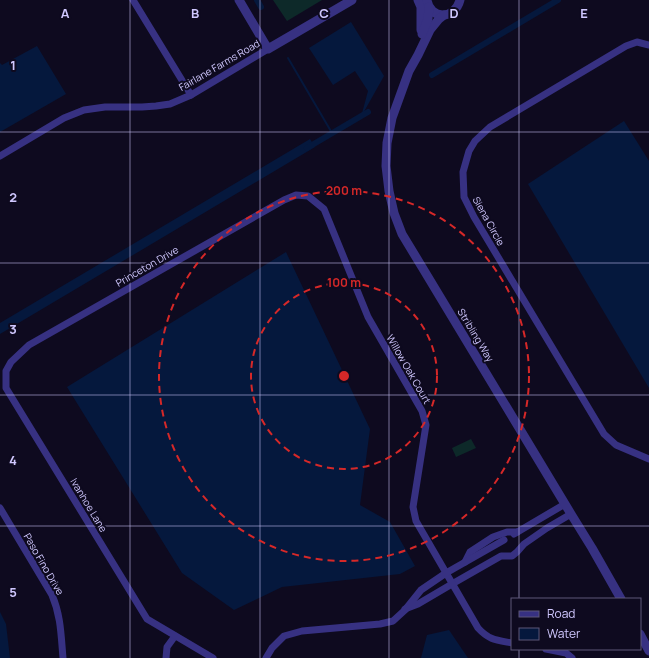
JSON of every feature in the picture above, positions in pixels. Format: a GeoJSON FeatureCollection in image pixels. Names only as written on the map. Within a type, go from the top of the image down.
{"type":"FeatureCollection","features":[{"type":"Feature","properties":{"kind":"street"},"geometry":{"type":"LineString","coordinates":[[133,0],[191,96]]}},
{"type":"Feature","properties":{"kind":"street"},"geometry":{"type":"LineString","coordinates":[[239,0],[268,49]]}},
{"type":"Feature","properties":{"kind":"street","name":"Fairlane Farms Road"},"geometry":{"type":"LineString","coordinates":[[0,156],[64,118],[84,110],[105,107],[156,106],[191,96],[352,0]]}},
{"type":"Feature","properties":{"kind":"street"},"geometry":{"type":"LineString","coordinates":[[418,0],[421,7],[422,16],[421,35]]}},
{"type":"Feature","properties":{"kind":"street","name":"Stribling Way"},"geometry":{"type":"LineString","coordinates":[[460,0],[455,11],[444,15],[430,30],[412,64],[392,118],[387,143],[386,166],[389,191],[394,213],[402,234],[592,548],[620,598]]}},
{"type":"Feature","properties":{"kind":"street"},"geometry":{"type":"LineString","coordinates":[[428,4],[433,12],[444,15]]}},
{"type":"Feature","properties":{"kind":"street","name":"Stribling Way"},"geometry":{"type":"LineString","coordinates":[[412,64],[413,53],[428,19],[428,4]]}},
{"type":"Feature","properties":{"kind":"street","name":"Siena Circle"},"geometry":{"type":"LineString","coordinates":[[649,45],[637,42],[626,46],[490,127],[475,141],[472,146],[463,172],[464,197],[474,217],[604,434],[616,445],[649,459]]}},
{"type":"Feature","properties":{"kind":"street","name":"Princeton Drive"},"geometry":{"type":"LineString","coordinates":[[6,370],[11,362],[29,345],[284,200],[296,195],[308,196]]}},
{"type":"Feature","properties":{"kind":"street","name":"Willow Oak Court"},"geometry":{"type":"LineString","coordinates":[[308,196],[324,209],[368,317],[422,411],[426,425],[413,506],[416,521],[478,628],[485,635],[493,639],[511,643]]}},
{"type":"Feature","properties":{"kind":"street","name":"Ivanhoe Lane"},"geometry":{"type":"LineString","coordinates":[[6,370],[6,388],[147,619],[208,657]]}},
{"type":"Feature","properties":{"kind":"street"},"geometry":{"type":"LineString","coordinates":[[266,658],[272,648],[284,636],[302,631],[380,624],[393,621],[405,610],[420,590],[446,573],[497,545],[565,504]]}},
{"type":"Feature","properties":{"kind":"street","name":"Paso Fino Drive"},"geometry":{"type":"LineString","coordinates":[[0,508],[52,595],[60,621],[63,658]]}},
{"type":"Feature","properties":{"kind":"street"},"geometry":{"type":"LineString","coordinates":[[405,610],[501,556],[512,556],[524,544],[571,514]]}},
{"type":"Feature","properties":{"kind":"street"},"geometry":{"type":"LineString","coordinates":[[464,563],[470,552],[493,537],[507,532],[517,532]]}},
{"type":"Feature","properties":{"kind":"street"},"geometry":{"type":"LineString","coordinates":[[493,537],[504,556]]}},
{"type":"Feature","properties":{"kind":"street"},"geometry":{"type":"LineString","coordinates":[[166,658],[167,647],[175,636]]}},
{"type":"Feature","properties":{"kind":"street"},"geometry":{"type":"LineString","coordinates":[[641,636],[649,651]]}},
{"type":"Feature","properties":{"kind":"street"},"geometry":{"type":"LineString","coordinates":[[551,650],[566,653],[572,658]]}},
{"type":"Feature","properties":{"kind":"green space"},"geometry":{"type":"Polygon","coordinates":[[[273,0],[322,0],[287,21],[273,0]]]}},
{"type":"Feature","properties":{"kind":"green space"},"geometry":{"type":"Polygon","coordinates":[[[471,439],[476,448],[456,457],[452,448],[471,439]]]}},
{"type":"Feature","properties":{"kind":"water"},"geometry":{"type":"Polygon","coordinates":[[[351,22],[384,76],[361,117],[368,91],[355,71],[333,85],[309,48],[351,22]]]}},
{"type":"Feature","properties":{"kind":"water"},"geometry":{"type":"Polygon","coordinates":[[[37,46],[66,94],[0,132],[0,63],[2,65],[37,46]]]}},
{"type":"Feature","properties":{"kind":"water"},"geometry":{"type":"Polygon","coordinates":[[[624,121],[649,161],[649,388],[528,184],[624,121]]]}},
{"type":"Feature","properties":{"kind":"water"},"geometry":{"type":"Polygon","coordinates":[[[310,139],[315,147],[0,334],[0,323],[310,139]]]}},
{"type":"Feature","properties":{"kind":"water"},"geometry":{"type":"Polygon","coordinates":[[[286,252],[370,429],[360,505],[390,522],[415,566],[400,574],[282,587],[234,610],[182,573],[67,387],[286,252]]]}},
{"type":"Feature","properties":{"kind":"water"},"geometry":{"type":"Polygon","coordinates":[[[0,612],[6,624],[10,658],[0,658],[0,612]]]}},
{"type":"Feature","properties":{"kind":"water"},"geometry":{"type":"Polygon","coordinates":[[[449,630],[468,658],[421,658],[427,635],[449,630]]]}},
{"type":"Feature","properties":{"kind":"waterway"},"geometry":{"type":"LineString","coordinates":[[257,0],[261,7]]}},
{"type":"Feature","properties":{"kind":"waterway"},"geometry":{"type":"LineString","coordinates":[[432,75],[558,0]]}},
{"type":"Feature","properties":{"kind":"waterway"},"geometry":{"type":"LineString","coordinates":[[288,58],[332,133]]}},
{"type":"Feature","properties":{"kind":"waterway"},"geometry":{"type":"LineString","coordinates":[[307,148],[368,112]]}}]}
